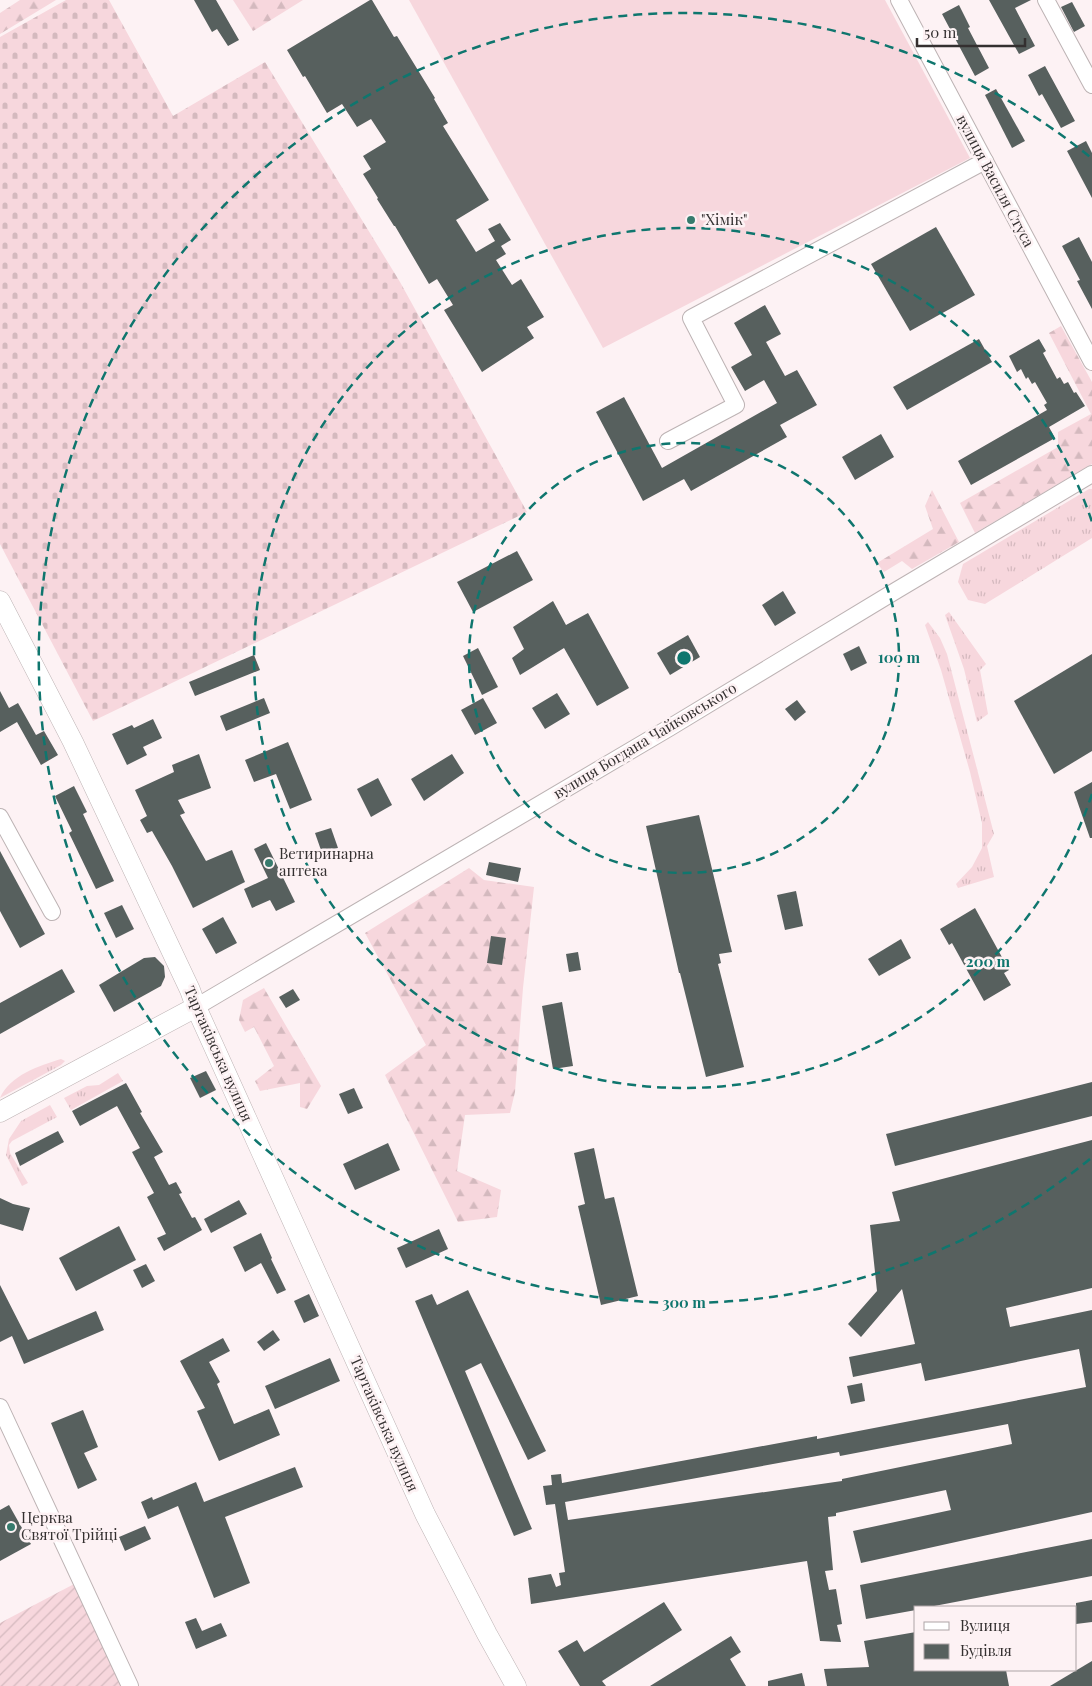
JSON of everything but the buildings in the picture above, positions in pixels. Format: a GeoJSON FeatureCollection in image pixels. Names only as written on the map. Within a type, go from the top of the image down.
{"type":"FeatureCollection","features":[{"type":"Feature","properties":{"kind":"street","name":"вулиця Василя Стуса"},"geometry":{"type":"LineString","coordinates":[[899,0],[1092,362]]}},
{"type":"Feature","properties":{"kind":"street"},"geometry":{"type":"LineString","coordinates":[[1046,0],[1092,85]]}},
{"type":"Feature","properties":{"kind":"street"},"geometry":{"type":"LineString","coordinates":[[668,441],[736,405],[691,318],[985,161]]}},
{"type":"Feature","properties":{"kind":"street","name":"вулиця Богдана Чайковського"},"geometry":{"type":"LineString","coordinates":[[196,1007],[1092,474]]}},
{"type":"Feature","properties":{"kind":"street","name":"Тартаківська вулиця"},"geometry":{"type":"LineString","coordinates":[[0,600],[73,742],[190,990],[424,1514],[486,1634],[516,1686]]}},
{"type":"Feature","properties":{"kind":"street"},"geometry":{"type":"LineString","coordinates":[[0,817],[52,912]]}},
{"type":"Feature","properties":{"kind":"street"},"geometry":{"type":"LineString","coordinates":[[0,1112],[97,1058],[196,1007]]}},
{"type":"Feature","properties":{"kind":"street"},"geometry":{"type":"LineString","coordinates":[[0,1407],[130,1686]]}},
{"type":"Feature","properties":{"kind":"green space"},"geometry":{"type":"Polygon","coordinates":[[[20,0],[56,0],[0,34],[0,13],[20,0]]]}},
{"type":"Feature","properties":{"kind":"green space"},"geometry":{"type":"Polygon","coordinates":[[[66,0],[109,0],[173,116],[265,62],[400,282],[527,512],[93,721],[0,544],[0,37],[66,0]]]}},
{"type":"Feature","properties":{"kind":"green space"},"geometry":{"type":"Polygon","coordinates":[[[233,0],[303,0],[253,31],[233,0]]]}},
{"type":"Feature","properties":{"kind":"green space","name":"\"Хімік\""},"geometry":{"type":"Polygon","coordinates":[[[409,0],[885,0],[970,158],[603,348],[409,0]]]}},
{"type":"Feature","properties":{"kind":"green space"},"geometry":{"type":"Polygon","coordinates":[[[1061,326],[1092,382],[1092,464],[975,533],[960,503],[1058,447],[1058,432],[1091,414],[1049,333],[1061,326]]]}},
{"type":"Feature","properties":{"kind":"green space"},"geometry":{"type":"Polygon","coordinates":[[[1089,489],[1092,489],[1092,538],[985,604],[968,600],[958,582],[963,564],[1089,489]]]}},
{"type":"Feature","properties":{"kind":"green space"},"geometry":{"type":"Polygon","coordinates":[[[932,490],[959,542],[912,569],[902,561],[884,572],[877,563],[933,529],[925,506],[932,490]]]}},
{"type":"Feature","properties":{"kind":"green space"},"geometry":{"type":"Polygon","coordinates":[[[949,612],[986,664],[980,670],[988,714],[977,722],[964,669],[945,615],[949,612]]]}},
{"type":"Feature","properties":{"kind":"green space"},"geometry":{"type":"Polygon","coordinates":[[[928,622],[940,638],[947,654],[994,834],[987,846],[994,877],[958,888],[956,884],[972,867],[982,848],[982,823],[970,772],[941,670],[925,625],[928,622]]]}},
{"type":"Feature","properties":{"kind":"green space"},"geometry":{"type":"Polygon","coordinates":[[[469,868],[484,880],[534,887],[523,988],[515,1092],[510,1113],[465,1115],[457,1171],[501,1190],[497,1217],[458,1222],[385,1075],[426,1045],[365,933],[469,868]]]}},
{"type":"Feature","properties":{"kind":"green space"},"geometry":{"type":"Polygon","coordinates":[[[264,988],[321,1086],[307,1109],[300,1107],[300,1083],[260,1091],[255,1081],[274,1066],[254,1027],[245,1032],[239,1020],[243,1000],[264,988]]]}},
{"type":"Feature","properties":{"kind":"green space"},"geometry":{"type":"Polygon","coordinates":[[[61,1059],[65,1061],[61,1065],[0,1098],[18,1077],[35,1068],[61,1059]]]}},
{"type":"Feature","properties":{"kind":"green space"},"geometry":{"type":"Polygon","coordinates":[[[118,1073],[123,1081],[71,1110],[64,1098],[87,1086],[99,1085],[118,1073]]]}},
{"type":"Feature","properties":{"kind":"green space"},"geometry":{"type":"Polygon","coordinates":[[[50,1105],[57,1117],[12,1141],[9,1145],[10,1153],[28,1183],[22,1186],[6,1155],[9,1139],[21,1121],[50,1105]]]}},
{"type":"Feature","properties":{"kind":"green space"},"geometry":{"type":"Polygon","coordinates":[[[76,1583],[125,1686],[0,1686],[0,1623],[76,1583]]]}},
{"type":"Feature","properties":{"kind":"place","name":"\"Хімік\""},"geometry":{"type":"Point","coordinates":[691,220]}},
{"type":"Feature","properties":{"kind":"place","name":"Ветиринарна аптека"},"geometry":{"type":"Point","coordinates":[269,863]}},
{"type":"Feature","properties":{"kind":"place","name":"Церква Святої Трійці"},"geometry":{"type":"Point","coordinates":[11,1527]}}]}
